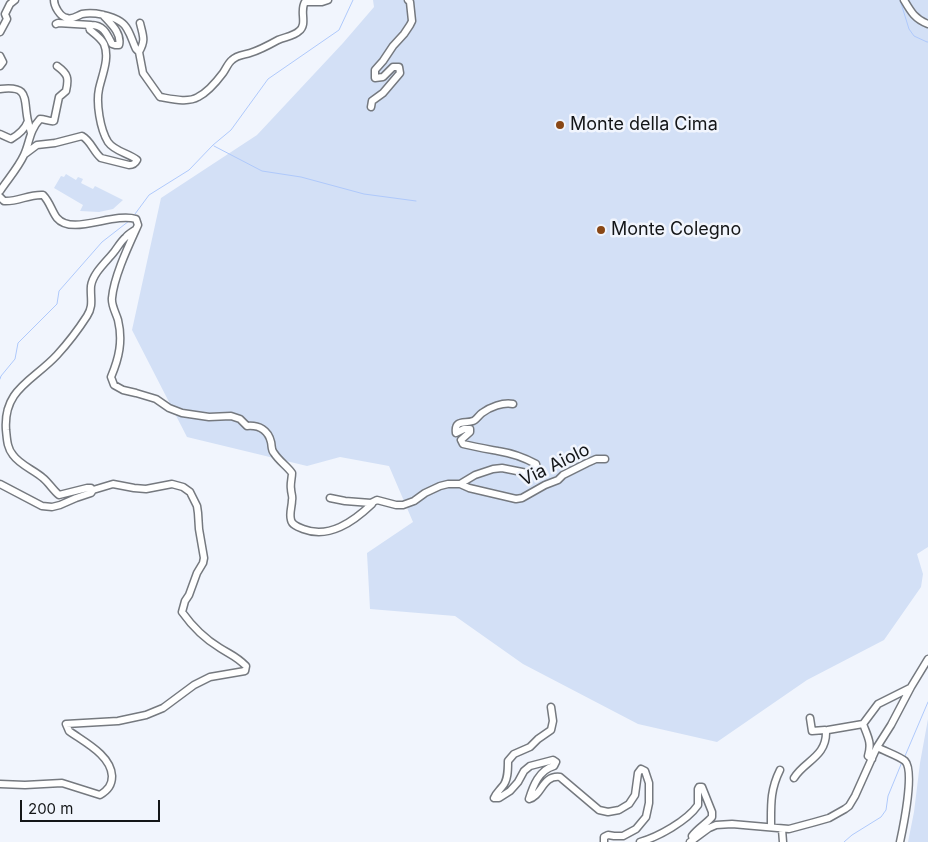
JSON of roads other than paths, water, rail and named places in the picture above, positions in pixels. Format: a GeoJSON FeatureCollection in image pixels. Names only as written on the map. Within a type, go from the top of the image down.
{"type":"FeatureCollection","features":[{"type":"Feature","properties":{"kind":"street"},"geometry":{"type":"LineString","coordinates":[[0,32],[7,19],[5,14],[10,4],[15,0]]}},
{"type":"Feature","properties":{"kind":"street"},"geometry":{"type":"LineString","coordinates":[[54,0],[54,5],[64,18],[69,19],[86,14],[103,15],[109,16],[125,25],[139,52],[143,73],[160,97],[174,100],[198,98],[217,81],[232,60],[238,56],[266,47],[279,39],[301,30],[304,21],[303,6],[305,2],[328,0]]}},
{"type":"Feature","properties":{"kind":"street"},"geometry":{"type":"LineString","coordinates":[[371,107],[372,101],[383,93],[400,72],[399,67],[393,67],[383,77],[375,78],[375,70],[412,21],[410,2],[408,0]]}},
{"type":"Feature","properties":{"kind":"street"},"geometry":{"type":"LineString","coordinates":[[904,0],[913,15],[928,24]]}},
{"type":"Feature","properties":{"kind":"street"},"geometry":{"type":"LineString","coordinates":[[56,24],[99,25],[112,44],[119,44],[118,34],[103,15]]}},
{"type":"Feature","properties":{"kind":"street"},"geometry":{"type":"LineString","coordinates":[[139,52],[144,42],[144,34],[140,23]]}},
{"type":"Feature","properties":{"kind":"street"},"geometry":{"type":"LineString","coordinates":[[25,154],[38,145],[82,136],[90,141],[98,155],[102,158],[129,165],[136,163],[137,160],[135,158],[109,144],[105,137],[100,119],[98,90],[106,56],[104,44],[90,30],[89,27],[91,25]]}},
{"type":"Feature","properties":{"kind":"street"},"geometry":{"type":"LineString","coordinates":[[0,191],[25,154],[31,133],[40,120],[54,121],[59,97],[66,91],[68,81],[66,74],[57,66]]}},
{"type":"Feature","properties":{"kind":"street"},"geometry":{"type":"LineString","coordinates":[[0,89],[16,89],[24,95],[31,133]]}},
{"type":"Feature","properties":{"kind":"street"},"geometry":{"type":"LineString","coordinates":[[0,134],[11,139],[26,126],[28,121]]}},
{"type":"Feature","properties":{"kind":"street"},"geometry":{"type":"LineString","coordinates":[[0,197],[4,201],[10,202],[30,195],[43,195],[57,219],[72,226],[116,217],[129,216],[136,219],[138,225],[118,274],[112,300],[121,335],[120,353],[111,377],[114,385],[123,390],[156,399],[169,408],[182,413],[209,417],[231,416],[240,419],[247,426],[254,425],[262,428],[268,433],[272,451],[292,473],[290,486],[293,500],[290,515],[294,525],[314,532],[333,531],[362,514],[372,504],[371,502]]}},
{"type":"Feature","properties":{"kind":"street"},"geometry":{"type":"LineString","coordinates":[[92,490],[87,488],[59,495],[56,493],[43,478],[16,459],[12,454],[7,442],[5,419],[10,403],[20,386],[56,355],[87,316],[91,309],[91,284],[100,266],[124,238],[136,230]]}},
{"type":"Feature","properties":{"kind":"street","name":"Via Aiolo"},"geometry":{"type":"LineString","coordinates":[[460,484],[475,475],[493,469],[502,468],[535,472],[536,464],[531,461],[501,451],[463,444],[462,440],[470,432],[470,429],[464,429],[456,433],[455,429],[458,424],[472,421],[481,414],[500,405],[506,403],[513,404]]}},
{"type":"Feature","properties":{"kind":"street","name":"Via Aiolo"},"geometry":{"type":"LineString","coordinates":[[330,498],[345,501],[371,502],[378,500],[396,505],[404,505],[440,486],[460,484],[469,488],[516,499],[522,498],[558,480],[563,475],[586,463],[596,459],[605,459]]}},
{"type":"Feature","properties":{"kind":"street"},"geometry":{"type":"LineString","coordinates":[[0,484],[42,506],[52,507],[91,493],[92,490],[113,484],[146,489],[172,484],[183,486],[190,492],[198,513],[204,563],[197,573],[182,612],[198,631],[218,647],[238,658],[246,666],[245,671],[210,677],[194,684],[163,708],[146,715],[118,721],[66,724],[69,730],[103,755],[109,764],[112,773],[112,783],[107,791],[100,795],[62,783],[0,784]]}},
{"type":"Feature","properties":{"kind":"street"},"geometry":{"type":"LineString","coordinates":[[691,841],[709,828],[724,824],[789,829],[829,818],[849,806],[877,747],[928,659]]}},
{"type":"Feature","properties":{"kind":"street"},"geometry":{"type":"LineString","coordinates":[[810,718],[812,731],[826,731],[863,724],[878,704],[911,687]]}},
{"type":"Feature","properties":{"kind":"street"},"geometry":{"type":"LineString","coordinates":[[552,706],[553,721],[551,730],[538,739],[530,748],[514,754],[508,761],[508,773],[504,786],[496,792],[494,798],[499,798],[510,791],[524,771],[530,766],[553,760],[556,762],[554,766],[548,767],[541,772],[528,799],[533,798],[548,780],[554,776],[560,777],[599,810],[608,812],[619,810],[629,804],[635,795],[638,773],[641,769],[645,771],[649,783],[649,803],[646,817],[636,829],[623,836],[608,835],[604,837],[604,842]]}},
{"type":"Feature","properties":{"kind":"street"},"geometry":{"type":"LineString","coordinates":[[863,724],[871,747],[868,756],[872,759]]}},
{"type":"Feature","properties":{"kind":"street"},"geometry":{"type":"LineString","coordinates":[[794,778],[797,773],[817,756],[826,741],[826,731]]}},
{"type":"Feature","properties":{"kind":"street"},"geometry":{"type":"LineString","coordinates":[[877,747],[903,760],[908,767],[908,798],[900,842]]}},
{"type":"Feature","properties":{"kind":"street"},"geometry":{"type":"LineString","coordinates":[[771,827],[771,795],[780,770]]}},
{"type":"Feature","properties":{"kind":"street"},"geometry":{"type":"LineString","coordinates":[[640,842],[650,839],[688,816],[698,805],[698,789],[702,788],[712,812],[712,817],[695,832],[691,841]]}},
{"type":"Feature","properties":{"kind":"street"},"geometry":{"type":"LineString","coordinates":[[782,829],[783,842]]}},
{"type":"Feature","properties":{"kind":"waterway"},"geometry":{"type":"LineString","coordinates":[[135,214],[149,195],[189,170],[213,145],[231,130],[268,79],[339,30],[353,0]]}},
{"type":"Feature","properties":{"kind":"waterway"},"geometry":{"type":"LineString","coordinates":[[900,0],[909,29],[914,36],[928,42]]}},
{"type":"Feature","properties":{"kind":"waterway"},"geometry":{"type":"LineString","coordinates":[[214,146],[262,171],[301,177],[364,194],[416,201]]}},
{"type":"Feature","properties":{"kind":"waterway"},"geometry":{"type":"LineString","coordinates":[[0,379],[15,359],[18,343],[57,304],[59,291],[102,242],[129,221]]}},
{"type":"Feature","properties":{"kind":"waterway"},"geometry":{"type":"LineString","coordinates":[[905,756],[928,702]]}},
{"type":"Feature","properties":{"kind":"waterway"},"geometry":{"type":"LineString","coordinates":[[844,842],[881,817],[886,810],[888,796],[902,762]]}},
{"type":"Feature","properties":{"kind":"place","name":"Monte della Cima"},"geometry":{"type":"Point","coordinates":[560,125]}},
{"type":"Feature","properties":{"kind":"place","name":"Monte Colegno"},"geometry":{"type":"Point","coordinates":[601,230]}}]}
